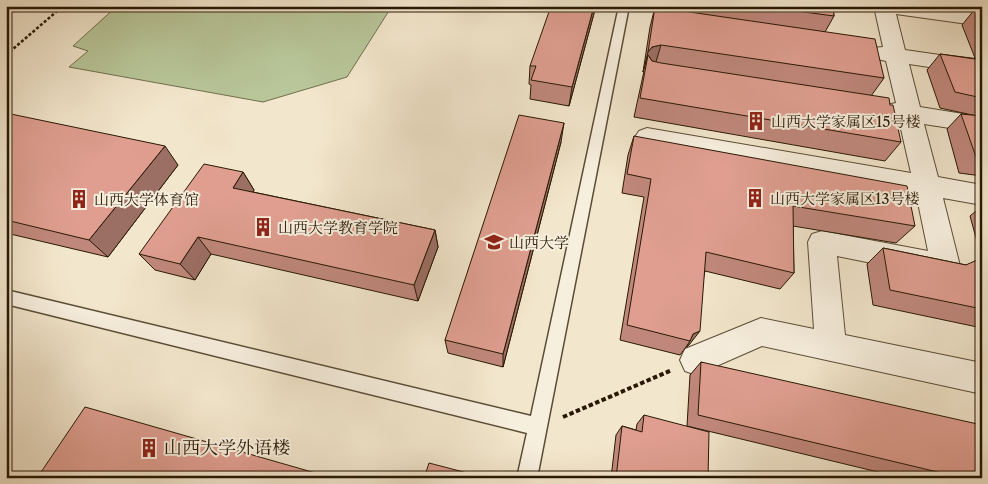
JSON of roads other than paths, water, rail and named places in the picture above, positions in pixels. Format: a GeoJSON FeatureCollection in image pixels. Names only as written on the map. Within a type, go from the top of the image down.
{"type":"FeatureCollection","features":[{"type":"Feature","properties":{"kind":"street"},"geometry":{"type":"LineString","coordinates":[[879,6],[982,20]]}},
{"type":"Feature","properties":{"kind":"street"},"geometry":{"type":"LineString","coordinates":[[831,347],[822,242],[946,266],[884,7]]}},
{"type":"Feature","properties":{"kind":"street"},"geometry":{"type":"LineString","coordinates":[[857,49],[982,68]]}},
{"type":"Feature","properties":{"kind":"street"},"geometry":{"type":"LineString","coordinates":[[871,108],[982,125]]}},
{"type":"Feature","properties":{"kind":"street"},"geometry":{"type":"LineString","coordinates":[[647,137],[982,195]]}},
{"type":"Feature","properties":{"kind":"street"},"geometry":{"type":"LineString","coordinates":[[696,360],[761,332],[982,379]]}},
{"type":"Feature","properties":{"kind":"lane"},"geometry":{"type":"LineString","coordinates":[[527,478],[624,6]]}},
{"type":"Feature","properties":{"kind":"lane"},"geometry":{"type":"LineString","coordinates":[[6,297],[538,427]]}},
{"type":"Feature","properties":{"kind":"place","name":"山西大学家属区15号楼"},"geometry":{"type":"Point","coordinates":[756,121]}},
{"type":"Feature","properties":{"kind":"place","name":"山西大学家属区13号楼"},"geometry":{"type":"Point","coordinates":[755,198]}},
{"type":"Feature","properties":{"kind":"place","name":"山西大学体育馆"},"geometry":{"type":"Point","coordinates":[79,199]}},
{"type":"Feature","properties":{"kind":"place","name":"山西大学教育学院"},"geometry":{"type":"Point","coordinates":[263,227]}},
{"type":"Feature","properties":{"kind":"place","name":"山西大学"},"geometry":{"type":"Point","coordinates":[494,242]}},
{"type":"Feature","properties":{"kind":"place","name":"山西大学外语楼"},"geometry":{"type":"Point","coordinates":[149,448]}}]}
